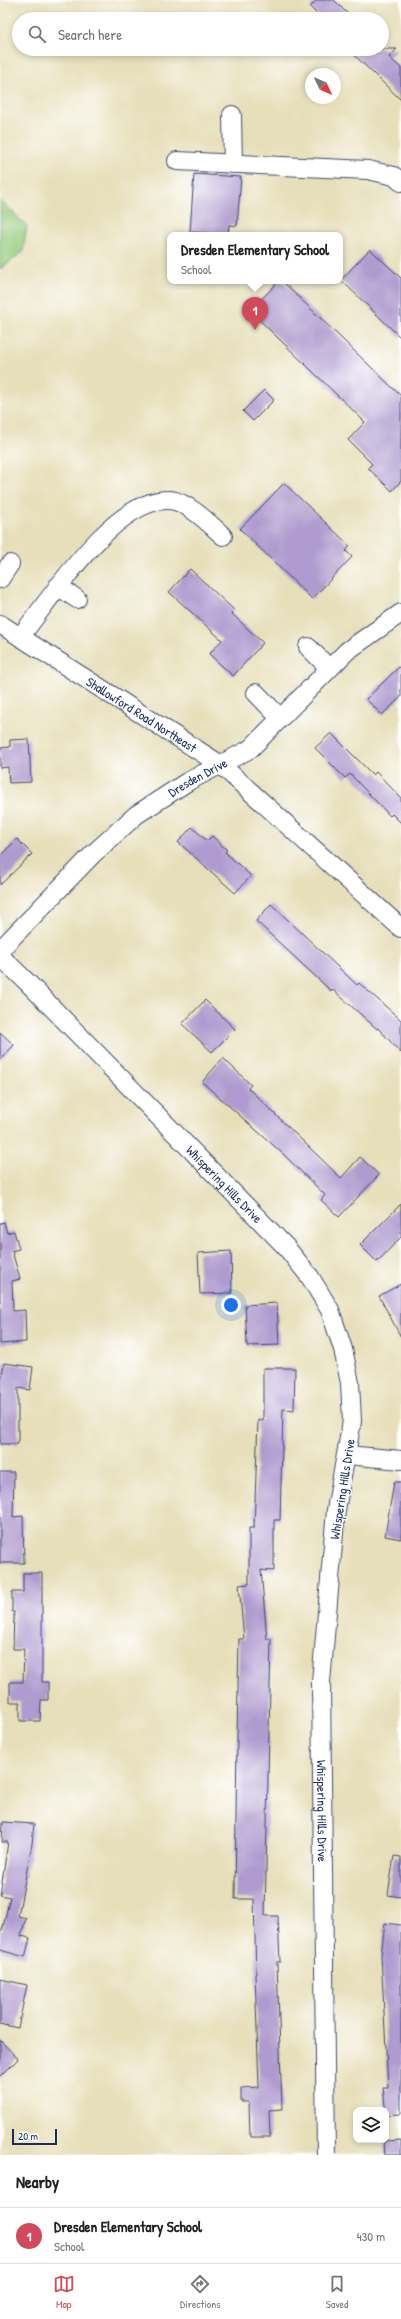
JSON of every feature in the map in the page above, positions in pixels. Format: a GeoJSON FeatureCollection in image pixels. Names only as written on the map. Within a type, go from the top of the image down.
{"type":"FeatureCollection","features":[{"type":"Feature","properties":{"kind":"street"},"geometry":{"type":"LineString","coordinates":[[232,114],[233,164]]}},
{"type":"Feature","properties":{"kind":"street"},"geometry":{"type":"LineString","coordinates":[[177,161],[368,170],[394,176],[401,182]]}},
{"type":"Feature","properties":{"kind":"street"},"geometry":{"type":"LineString","coordinates":[[20,637],[58,586],[121,518],[146,503],[169,500],[182,504],[205,519],[223,536]]}},
{"type":"Feature","properties":{"kind":"street"},"geometry":{"type":"LineString","coordinates":[[0,579],[10,564]]}},
{"type":"Feature","properties":{"kind":"street"},"geometry":{"type":"LineString","coordinates":[[58,586],[77,599]]}},
{"type":"Feature","properties":{"kind":"street","name":"Dresden Drive"},"geometry":{"type":"LineString","coordinates":[[0,950],[93,854],[136,815],[187,782],[250,749],[347,651],[401,613]]}},
{"type":"Feature","properties":{"kind":"street","name":"Shallowford Road Northeast"},"geometry":{"type":"LineString","coordinates":[[0,624],[221,765],[401,928]]}},
{"type":"Feature","properties":{"kind":"street"},"geometry":{"type":"LineString","coordinates":[[308,646],[329,668]]}},
{"type":"Feature","properties":{"kind":"street"},"geometry":{"type":"LineString","coordinates":[[256,693],[280,718]]}},
{"type":"Feature","properties":{"kind":"street","name":"Whispering Hills Drive"},"geometry":{"type":"LineString","coordinates":[[0,956],[280,1242],[310,1277],[330,1310],[343,1348],[350,1383],[352,1420],[347,1455],[336,1510],[321,1682],[326,2155]]}},
{"type":"Feature","properties":{"kind":"street"},"geometry":{"type":"LineString","coordinates":[[347,1455],[401,1460]]}},
{"type":"Feature","properties":{"kind":"green space"},"geometry":{"type":"Polygon","coordinates":[[[0,200],[27,226],[23,252],[0,269],[0,200]]]}},
{"type":"Feature","properties":{"kind":"building"},"geometry":{"type":"Polygon","coordinates":[[[317,0],[334,0],[346,12],[315,12],[310,7],[317,0]]]}},
{"type":"Feature","properties":{"kind":"building"},"geometry":{"type":"Polygon","coordinates":[[[389,49],[397,49],[389,57],[401,68],[401,100],[355,56],[389,56],[389,49]]]}},
{"type":"Feature","properties":{"kind":"building"},"geometry":{"type":"Polygon","coordinates":[[[194,174],[241,177],[237,226],[229,225],[228,232],[190,232],[194,174]]]}},
{"type":"Feature","properties":{"kind":"building"},"geometry":{"type":"Polygon","coordinates":[[[370,249],[401,278],[401,338],[343,282],[343,278],[370,249]]]}},
{"type":"Feature","properties":{"kind":"building"},"geometry":{"type":"Polygon","coordinates":[[[276,284],[285,284],[401,396],[401,481],[392,491],[368,468],[372,464],[348,440],[365,422],[250,311],[276,284]]]}},
{"type":"Feature","properties":{"kind":"building"},"geometry":{"type":"Polygon","coordinates":[[[264,390],[274,400],[253,421],[243,411],[264,390]]]}},
{"type":"Feature","properties":{"kind":"building"},"geometry":{"type":"Polygon","coordinates":[[[284,483],[350,546],[346,551],[352,557],[312,599],[240,529],[284,483]]]}},
{"type":"Feature","properties":{"kind":"building"},"geometry":{"type":"Polygon","coordinates":[[[190,569],[234,610],[231,613],[263,643],[233,676],[209,654],[222,640],[169,592],[190,569]]]}},
{"type":"Feature","properties":{"kind":"building"},"geometry":{"type":"Polygon","coordinates":[[[401,665],[401,697],[382,715],[366,699],[401,665]]]}},
{"type":"Feature","properties":{"kind":"building"},"geometry":{"type":"Polygon","coordinates":[[[331,733],[373,775],[376,772],[401,798],[401,823],[392,814],[390,816],[350,774],[345,778],[315,748],[331,733]]]}},
{"type":"Feature","properties":{"kind":"building"},"geometry":{"type":"Polygon","coordinates":[[[29,739],[31,782],[9,783],[8,767],[0,768],[0,748],[10,747],[10,740],[29,739]]]}},
{"type":"Feature","properties":{"kind":"building"},"geometry":{"type":"Polygon","coordinates":[[[192,827],[207,841],[212,836],[227,850],[225,852],[251,876],[235,893],[178,842],[192,827]]]}},
{"type":"Feature","properties":{"kind":"building"},"geometry":{"type":"Polygon","coordinates":[[[17,839],[32,854],[0,885],[0,856],[17,839]]]}},
{"type":"Feature","properties":{"kind":"building"},"geometry":{"type":"Polygon","coordinates":[[[271,904],[357,985],[359,983],[401,1020],[401,1053],[378,1028],[377,1029],[332,989],[331,991],[256,921],[271,904]]]}},
{"type":"Feature","properties":{"kind":"building"},"geometry":{"type":"Polygon","coordinates":[[[205,1000],[235,1029],[212,1052],[182,1024],[205,1000]]]}},
{"type":"Feature","properties":{"kind":"building"},"geometry":{"type":"Polygon","coordinates":[[[0,1032],[14,1045],[0,1060],[0,1032]]]}},
{"type":"Feature","properties":{"kind":"building"},"geometry":{"type":"Polygon","coordinates":[[[223,1058],[251,1085],[248,1088],[341,1178],[360,1157],[379,1175],[339,1217],[321,1200],[325,1195],[282,1153],[202,1082],[223,1058]]]}},
{"type":"Feature","properties":{"kind":"building"},"geometry":{"type":"Polygon","coordinates":[[[401,1204],[401,1237],[377,1262],[360,1245],[401,1204]]]}},
{"type":"Feature","properties":{"kind":"building"},"geometry":{"type":"Polygon","coordinates":[[[4,1222],[7,1233],[14,1231],[19,1249],[12,1251],[20,1279],[12,1281],[13,1311],[25,1310],[26,1342],[0,1344],[0,1223],[4,1222]]]}},
{"type":"Feature","properties":{"kind":"building"},"geometry":{"type":"Polygon","coordinates":[[[231,1251],[232,1293],[200,1294],[198,1253],[231,1251]]]}},
{"type":"Feature","properties":{"kind":"building"},"geometry":{"type":"Polygon","coordinates":[[[401,1284],[401,1337],[379,1296],[401,1284]]]}},
{"type":"Feature","properties":{"kind":"building"},"geometry":{"type":"Polygon","coordinates":[[[277,1303],[279,1345],[247,1346],[245,1305],[277,1303]]]}},
{"type":"Feature","properties":{"kind":"building"},"geometry":{"type":"Polygon","coordinates":[[[4,1363],[33,1367],[30,1390],[18,1388],[18,1444],[0,1444],[0,1388],[4,1363]]]}},
{"type":"Feature","properties":{"kind":"building"},"geometry":{"type":"Polygon","coordinates":[[[263,1368],[295,1368],[294,1410],[283,1409],[280,1520],[274,1520],[274,1571],[261,1570],[267,1639],[271,1639],[265,1916],[278,1916],[280,1962],[277,1962],[282,2109],[269,2110],[270,2137],[250,2137],[249,2102],[241,2102],[241,2088],[259,2087],[254,1899],[235,1899],[239,1639],[244,1639],[239,1585],[249,1584],[249,1528],[254,1528],[258,1420],[263,1420],[263,1368]]]}},
{"type":"Feature","properties":{"kind":"building"},"geometry":{"type":"Polygon","coordinates":[[[0,1472],[14,1472],[13,1517],[23,1516],[24,1563],[0,1563],[0,1472]]]}},
{"type":"Feature","properties":{"kind":"building"},"geometry":{"type":"Polygon","coordinates":[[[394,1482],[401,1482],[401,1539],[385,1536],[394,1482]]]}},
{"type":"Feature","properties":{"kind":"building"},"geometry":{"type":"Polygon","coordinates":[[[23,1573],[42,1573],[42,1682],[48,1682],[48,1700],[41,1700],[40,1721],[20,1721],[20,1702],[10,1702],[10,1682],[23,1682],[24,1649],[13,1649],[14,1612],[12,1612],[12,1592],[23,1592],[23,1573]]]}},
{"type":"Feature","properties":{"kind":"building"},"geometry":{"type":"Polygon","coordinates":[[[3,1822],[34,1824],[32,1844],[18,1916],[26,1918],[21,1936],[30,1938],[25,1957],[0,1950],[0,1931],[2,1931],[10,1897],[0,1895],[8,1842],[2,1842],[3,1822]]]}},
{"type":"Feature","properties":{"kind":"building"},"geometry":{"type":"Polygon","coordinates":[[[394,1856],[401,1857],[401,1897],[388,1895],[394,1856]]]}},
{"type":"Feature","properties":{"kind":"building"},"geometry":{"type":"Polygon","coordinates":[[[385,1923],[401,1925],[401,2114],[389,2115],[389,2107],[385,2107],[383,2088],[388,2088],[381,1955],[385,1923]]]}},
{"type":"Feature","properties":{"kind":"building"},"geometry":{"type":"Polygon","coordinates":[[[0,1979],[27,1985],[18,2028],[0,2024],[0,1979]]]}},
{"type":"Feature","properties":{"kind":"building"},"geometry":{"type":"Polygon","coordinates":[[[0,2040],[18,2059],[0,2077],[0,2040]]]}},
{"type":"Feature","properties":{"kind":"building"},"geometry":{"type":"Polygon","coordinates":[[[401,2140],[401,2155],[385,2155],[384,2143],[389,2143],[389,2141],[401,2140]]]}},
{"type":"Feature","properties":{"kind":"place","name":"Dresden Elementary School"},"geometry":{"type":"Point","coordinates":[255,330]}}]}
